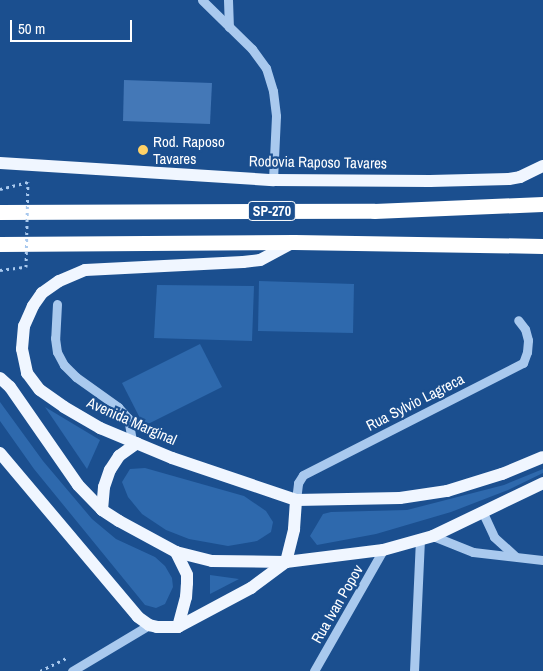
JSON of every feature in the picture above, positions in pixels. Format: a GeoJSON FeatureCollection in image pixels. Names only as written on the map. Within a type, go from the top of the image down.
{"type":"FeatureCollection","features":[{"type":"Feature","properties":{"kind":"highway","name":"SP-270"},"geometry":{"type":"LineString","coordinates":[[0,212],[374,211],[543,204]]}},
{"type":"Feature","properties":{"kind":"highway","name":"SP-270"},"geometry":{"type":"LineString","coordinates":[[0,244],[294,242],[543,246]]}},
{"type":"Feature","properties":{"kind":"main road","name":"Rodovia Raposo Tavares"},"geometry":{"type":"LineString","coordinates":[[0,164],[274,180],[430,181],[508,179],[520,177],[543,166]]}},
{"type":"Feature","properties":{"kind":"main road","name":"Avenida Marginal"},"geometry":{"type":"LineString","coordinates":[[294,242],[260,260],[85,270],[59,281],[42,294],[33,306],[24,326],[22,349],[27,373],[40,390],[64,407],[100,428],[172,458],[296,500],[400,498],[447,491],[502,474],[543,457]]}},
{"type":"Feature","properties":{"kind":"main road"},"geometry":{"type":"LineString","coordinates":[[0,378],[10,387],[78,485],[102,510],[119,522],[176,552],[212,561],[286,562],[383,550],[433,536],[543,482]]}},
{"type":"Feature","properties":{"kind":"main road"},"geometry":{"type":"LineString","coordinates":[[102,510],[104,488],[110,470],[119,456],[135,442]]}},
{"type":"Feature","properties":{"kind":"main road"},"geometry":{"type":"LineString","coordinates":[[0,453],[138,617],[157,627],[178,627],[251,588],[286,562],[294,529],[296,500]]}},
{"type":"Feature","properties":{"kind":"main road"},"geometry":{"type":"LineString","coordinates":[[176,552],[187,575],[186,597],[178,627]]}},
{"type":"Feature","properties":{"kind":"street"},"geometry":{"type":"LineString","coordinates":[[202,0],[252,49],[266,68],[273,91],[276,116],[274,180]]}},
{"type":"Feature","properties":{"kind":"street"},"geometry":{"type":"LineString","coordinates":[[228,0],[229,27]]}},
{"type":"Feature","properties":{"kind":"street"},"geometry":{"type":"LineString","coordinates":[[57,304],[54,338],[61,359],[76,378],[118,407],[128,418],[135,442]]}},
{"type":"Feature","properties":{"kind":"street","name":"Rua Sylvio Lagreca"},"geometry":{"type":"LineString","coordinates":[[296,500],[298,483],[303,475],[523,363],[527,352],[528,340],[525,329],[518,320]]}},
{"type":"Feature","properties":{"kind":"street"},"geometry":{"type":"LineString","coordinates":[[483,513],[494,537],[515,557]]}},
{"type":"Feature","properties":{"kind":"street"},"geometry":{"type":"LineString","coordinates":[[433,536],[473,552],[543,560]]}},
{"type":"Feature","properties":{"kind":"street"},"geometry":{"type":"LineString","coordinates":[[414,671],[420,540]]}},
{"type":"Feature","properties":{"kind":"street","name":"Rua Ivan Popov"},"geometry":{"type":"LineString","coordinates":[[314,671],[383,550]]}},
{"type":"Feature","properties":{"kind":"street"},"geometry":{"type":"LineString","coordinates":[[72,671],[150,625]]}},
{"type":"Feature","properties":{"kind":"path"},"geometry":{"type":"LineString","coordinates":[[0,189],[28,182],[26,267],[0,270]]}},
{"type":"Feature","properties":{"kind":"shaded area"},"geometry":{"type":"Polygon","coordinates":[[[259,281],[354,284],[353,333],[258,331],[259,281]]]}},
{"type":"Feature","properties":{"kind":"shaded area"},"geometry":{"type":"Polygon","coordinates":[[[157,285],[254,286],[252,341],[154,338],[157,285]]]}},
{"type":"Feature","properties":{"kind":"shaded area"},"geometry":{"type":"Polygon","coordinates":[[[200,344],[222,387],[144,426],[122,383],[200,344]]]}},
{"type":"Feature","properties":{"kind":"shaded area"},"geometry":{"type":"Polygon","coordinates":[[[0,402],[43,461],[92,519],[116,539],[155,557],[165,566],[172,578],[173,587],[165,604],[156,608],[145,605],[34,469],[0,421],[0,402]]]}},
{"type":"Feature","properties":{"kind":"shaded area"},"geometry":{"type":"Polygon","coordinates":[[[45,407],[100,440],[87,469],[45,407]]]}},
{"type":"Feature","properties":{"kind":"shaded area"},"geometry":{"type":"Polygon","coordinates":[[[145,468],[244,496],[266,511],[273,522],[271,532],[257,541],[228,546],[189,539],[166,530],[142,514],[128,497],[122,482],[130,469],[145,468]]]}},
{"type":"Feature","properties":{"kind":"shaded area"},"geometry":{"type":"Polygon","coordinates":[[[543,469],[543,473],[508,490],[451,512],[376,534],[317,545],[310,536],[323,514],[331,512],[407,510],[504,485],[543,469]]]}},
{"type":"Feature","properties":{"kind":"shaded area"},"geometry":{"type":"Polygon","coordinates":[[[210,575],[239,579],[210,594],[210,575]]]}},
{"type":"Feature","properties":{"kind":"building"},"geometry":{"type":"Polygon","coordinates":[[[124,80],[212,83],[210,124],[123,121],[124,80]]]}},
{"type":"Feature","properties":{"kind":"place","name":"Rod. Raposo Tavares"},"geometry":{"type":"Point","coordinates":[143,150]}}]}
